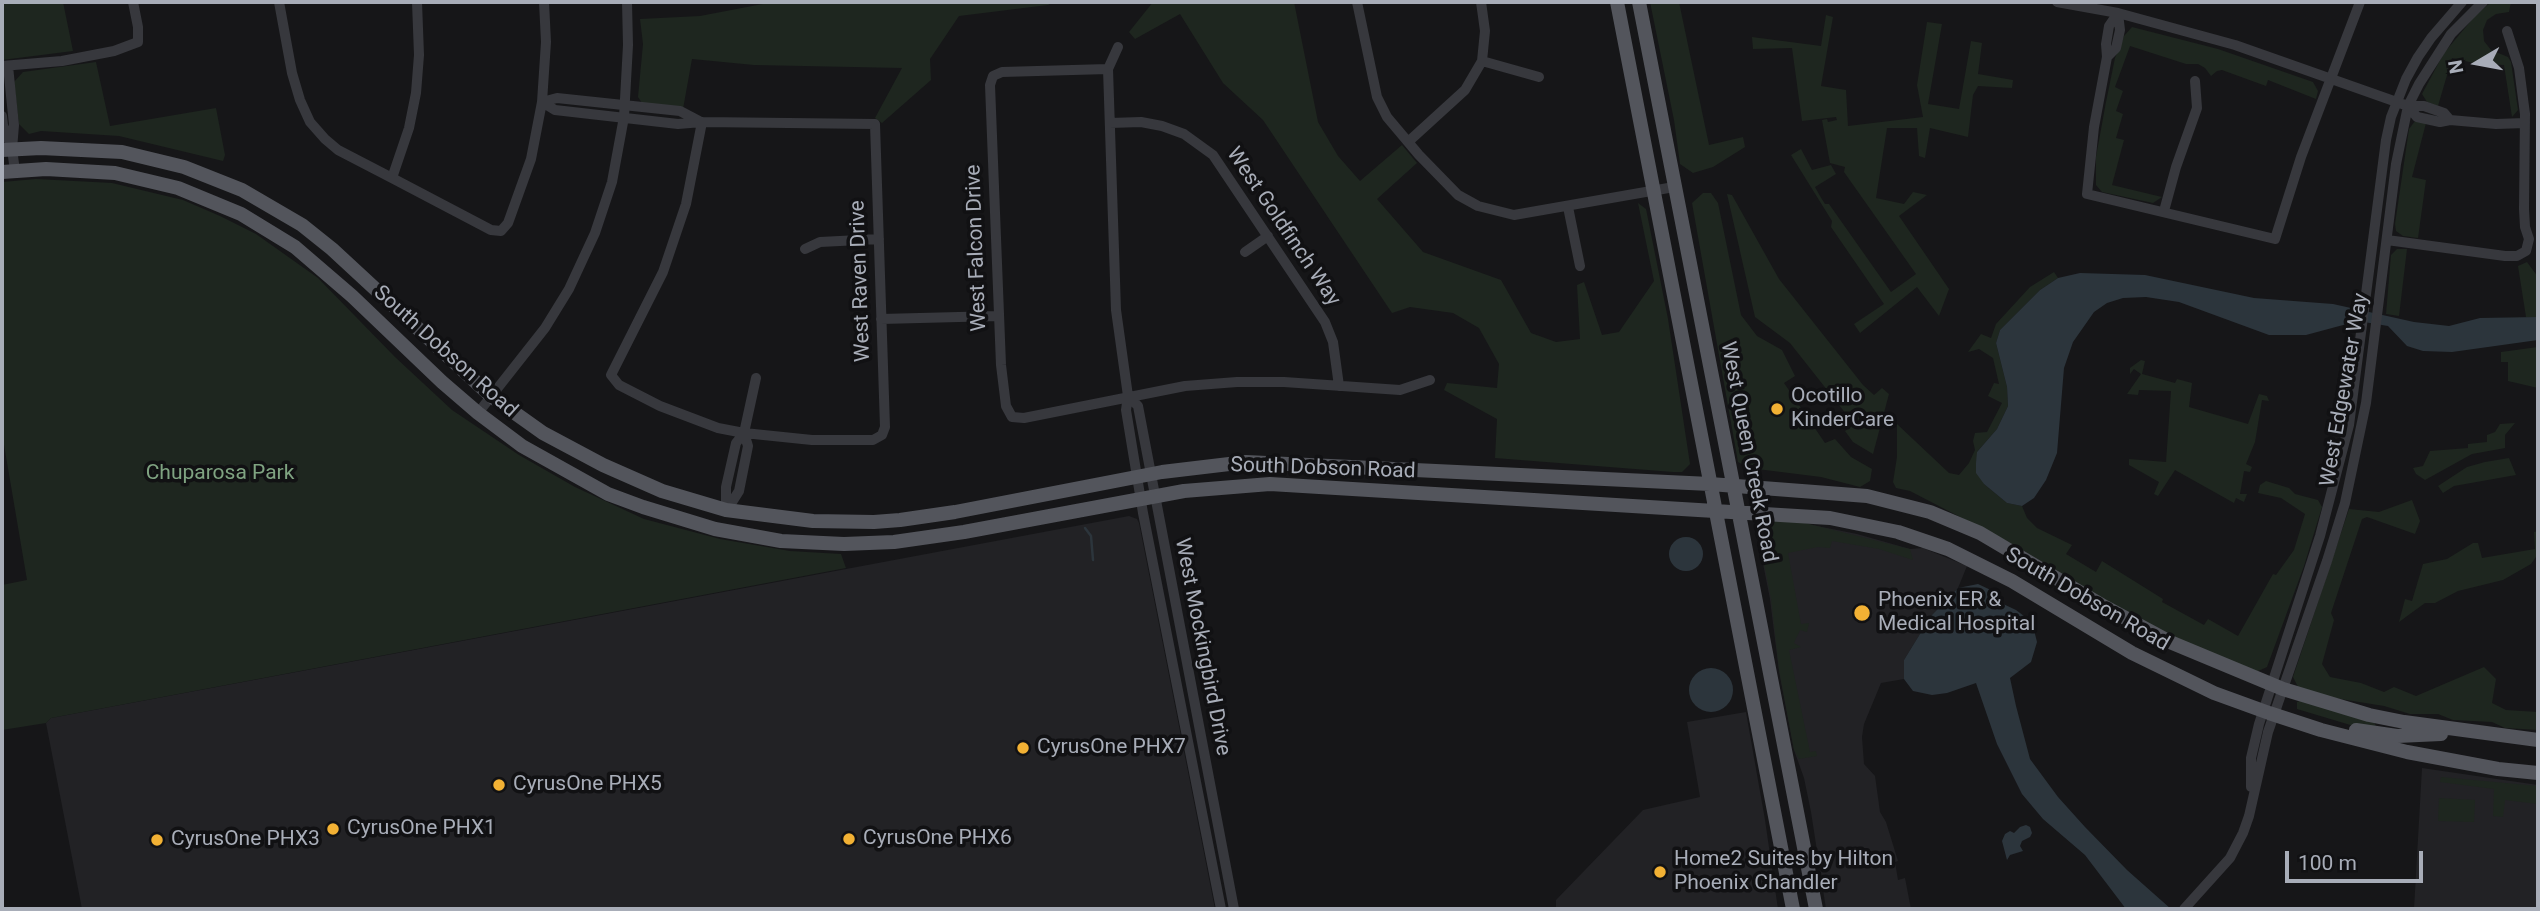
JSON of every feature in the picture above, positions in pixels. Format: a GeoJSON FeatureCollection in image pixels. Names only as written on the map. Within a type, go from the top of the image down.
{"type":"FeatureCollection","features":[{"type":"Feature","properties":{"kind":"main road","name":"West Queen Creek Road"},"geometry":{"type":"LineString","coordinates":[[1617,2],[1793,909]]}},
{"type":"Feature","properties":{"kind":"main road","name":"West Queen Creek Road"},"geometry":{"type":"LineString","coordinates":[[1639,2],[1816,909]]}},
{"type":"Feature","properties":{"kind":"main road","name":"South Dobson Road"},"geometry":{"type":"LineString","coordinates":[[7,149],[74,148],[122,152],[184,167],[242,190],[302,225],[332,249],[491,396],[543,433],[603,465],[662,491],[726,510],[783,519],[874,522],[955,512],[1226,463],[1269,462],[1710,484],[1867,496],[1930,512],[1980,533],[2170,642],[2277,687],[2369,715],[2538,740]]}},
{"type":"Feature","properties":{"kind":"main road","name":"South Dobson Road"},"geometry":{"type":"LineString","coordinates":[[8,172],[80,170],[115,173],[178,188],[241,214],[295,247],[478,413],[531,451],[608,494],[715,529],[781,541],[870,544],[917,540],[1220,487],[1278,485],[1830,518],[1887,529],[1933,543],[1984,565],[2132,653],[2214,693],[2271,710],[2332,733],[2407,752],[2487,767],[2538,773]]}},
{"type":"Feature","properties":{"kind":"main road"},"geometry":{"type":"LineString","coordinates":[[2271,710],[2378,734],[2414,736],[2470,732]]}},
{"type":"Feature","properties":{"kind":"street"},"geometry":{"type":"LineString","coordinates":[[7,149],[14,125],[7,101],[5,66],[62,61],[114,51],[138,42],[133,2]]}},
{"type":"Feature","properties":{"kind":"street"},"geometry":{"type":"LineString","coordinates":[[279,2],[292,74],[310,122],[338,150],[491,230],[501,231],[508,223],[531,159],[542,102],[546,42],[544,2]]}},
{"type":"Feature","properties":{"kind":"street"},"geometry":{"type":"LineString","coordinates":[[392,178],[409,128],[416,93],[419,55],[417,2]]}},
{"type":"Feature","properties":{"kind":"street"},"geometry":{"type":"LineString","coordinates":[[478,413],[545,328],[569,289],[595,233],[612,182],[624,117],[628,45],[626,2]]}},
{"type":"Feature","properties":{"kind":"street"},"geometry":{"type":"LineString","coordinates":[[1357,2],[1374,87],[1387,117],[1458,195],[1478,206],[1514,215],[1674,187]]}},
{"type":"Feature","properties":{"kind":"street"},"geometry":{"type":"LineString","coordinates":[[1408,142],[1459,96],[1482,61],[1485,31],[1481,2]]}},
{"type":"Feature","properties":{"kind":"street"},"geometry":{"type":"LineString","coordinates":[[2057,2],[2118,13],[2225,43],[2408,106],[2424,106],[2444,113],[2450,120],[2496,124],[2525,123]]}},
{"type":"Feature","properties":{"kind":"street"},"geometry":{"type":"LineString","coordinates":[[2118,13],[2120,30],[2116,48],[2107,57],[2094,127],[2087,194],[2275,239],[2301,157],[2357,2]]}},
{"type":"Feature","properties":{"kind":"street","name":"West Edgewater Way"},"geometry":{"type":"LineString","coordinates":[[2184,909],[2230,858],[2243,833],[2253,797],[2250,785],[2251,758],[2271,710],[2340,466],[2354,394],[2386,140],[2396,102],[2425,48],[2462,2]]}},
{"type":"Feature","properties":{"kind":"street","name":"West Edgewater Way"},"geometry":{"type":"LineString","coordinates":[[2277,687],[2328,561],[2347,496],[2367,403],[2401,135],[2408,106],[2418,84],[2451,34],[2483,2]]}},
{"type":"Feature","properties":{"kind":"street"},"geometry":{"type":"LineString","coordinates":[[2387,240],[2505,256],[2526,251],[2529,239],[2524,209],[2525,123],[2519,68],[2507,31]]}},
{"type":"Feature","properties":{"kind":"street","name":"West Mockingbird Drive"},"geometry":{"type":"LineString","coordinates":[[1118,47],[1108,69],[1116,310],[1128,396],[1138,406],[1144,476],[1201,810],[1221,909]]}},
{"type":"Feature","properties":{"kind":"street"},"geometry":{"type":"LineString","coordinates":[[1482,61],[1539,77]]}},
{"type":"Feature","properties":{"kind":"street","name":"West Falcon Drive"},"geometry":{"type":"LineString","coordinates":[[1108,69],[1002,72],[992,76],[990,85],[1001,365],[1006,406],[1012,417],[1024,418],[1128,396]]}},
{"type":"Feature","properties":{"kind":"street"},"geometry":{"type":"LineString","coordinates":[[2164,211],[2197,108],[2194,81]]}},
{"type":"Feature","properties":{"kind":"street"},"geometry":{"type":"LineString","coordinates":[[542,102],[557,98],[680,111],[702,122]]}},
{"type":"Feature","properties":{"kind":"street"},"geometry":{"type":"LineString","coordinates":[[542,102],[555,110],[678,124],[702,122]]}},
{"type":"Feature","properties":{"kind":"street"},"geometry":{"type":"LineString","coordinates":[[2,117],[8,172]]}},
{"type":"Feature","properties":{"kind":"street"},"geometry":{"type":"LineString","coordinates":[[702,122],[686,204],[663,272],[611,375],[620,385],[660,406],[719,428],[744,433]]}},
{"type":"Feature","properties":{"kind":"street","name":"West Raven Drive"},"geometry":{"type":"LineString","coordinates":[[702,122],[875,124],[885,427],[882,435],[873,440],[812,440],[744,433]]}},
{"type":"Feature","properties":{"kind":"street","name":"West Goldfinch Way"},"geometry":{"type":"LineString","coordinates":[[1110,123],[1141,122],[1184,134],[1198,142],[1221,165],[1325,321],[1334,342],[1339,386]]}},
{"type":"Feature","properties":{"kind":"street"},"geometry":{"type":"LineString","coordinates":[[1568,207],[1580,266]]}},
{"type":"Feature","properties":{"kind":"street"},"geometry":{"type":"LineString","coordinates":[[1245,253],[1268,236]]}},
{"type":"Feature","properties":{"kind":"street"},"geometry":{"type":"LineString","coordinates":[[805,250],[820,242],[879,239]]}},
{"type":"Feature","properties":{"kind":"street"},"geometry":{"type":"LineString","coordinates":[[881,319],[999,316]]}},
{"type":"Feature","properties":{"kind":"street"},"geometry":{"type":"LineString","coordinates":[[726,510],[736,443],[744,433],[756,378]]}},
{"type":"Feature","properties":{"kind":"street"},"geometry":{"type":"LineString","coordinates":[[1128,396],[1185,386],[1237,382],[1401,390],[1430,380]]}},
{"type":"Feature","properties":{"kind":"street","name":"West Mockingbird Drive"},"geometry":{"type":"LineString","coordinates":[[1148,498],[1234,909]]}},
{"type":"Feature","properties":{"kind":"street"},"geometry":{"type":"LineString","coordinates":[[1201,810],[1214,807]]}},
{"type":"Feature","properties":{"kind":"shaded area"},"geometry":{"type":"Polygon","coordinates":[[[2080,273],[2145,275],[2254,298],[2333,304],[2414,322],[2449,326],[2480,318],[2538,317],[2538,340],[2452,352],[2423,351],[2407,346],[2388,326],[2358,321],[2306,335],[2269,335],[2179,302],[2146,297],[2123,298],[2107,303],[2094,312],[2073,342],[2064,368],[2057,453],[2046,480],[2034,498],[2022,506],[2007,503],[1984,484],[1976,473],[1977,452],[1997,429],[2008,406],[2007,387],[1996,343],[2000,330],[2040,290],[2058,278],[2080,273]]]}},
{"type":"Feature","properties":{"kind":"shaded area"},"geometry":{"type":"Polygon","coordinates":[[[1129,516],[1137,519],[1139,523],[1215,909],[82,909],[46,723],[51,718],[1129,516]]]}},
{"type":"Feature","properties":{"kind":"shaded area"},"geometry":{"type":"Polygon","coordinates":[[[1769,520],[1792,521],[1857,534],[1910,549],[1923,548],[1967,566],[1958,588],[1931,616],[1904,660],[1904,679],[1881,683],[1864,724],[1864,764],[1875,776],[1880,812],[1886,822],[1898,861],[1895,862],[1898,880],[1905,878],[1911,909],[1826,909],[1811,812],[1804,778],[1794,750],[1779,671],[1770,599],[1757,533],[1760,524],[1769,520]]]}},
{"type":"Feature","properties":{"kind":"shaded area"},"geometry":{"type":"Polygon","coordinates":[[[1686,537],[1698,542],[1703,554],[1698,566],[1686,571],[1674,566],[1669,554],[1674,542],[1686,537]]]}},
{"type":"Feature","properties":{"kind":"shaded area"},"geometry":{"type":"Polygon","coordinates":[[[1978,584],[1997,593],[1999,602],[2032,622],[2037,642],[2031,662],[2010,678],[2030,759],[2058,797],[2085,827],[2127,870],[2171,909],[2126,909],[2085,855],[2043,819],[2022,794],[1997,744],[1976,683],[1932,695],[1913,691],[1904,679],[1904,660],[1931,616],[1958,588],[1978,584]]]}},
{"type":"Feature","properties":{"kind":"shaded area"},"geometry":{"type":"Polygon","coordinates":[[[1711,668],[1726,675],[1733,690],[1726,705],[1711,712],[1696,705],[1689,690],[1696,675],[1711,668]]]}},
{"type":"Feature","properties":{"kind":"shaded area"},"geometry":{"type":"Polygon","coordinates":[[[1746,712],[1778,909],[1556,909],[1556,900],[1643,810],[1700,797],[1687,722],[1746,712]]]}},
{"type":"Feature","properties":{"kind":"shaded area"},"geometry":{"type":"Polygon","coordinates":[[[2422,768],[2538,785],[2538,909],[2414,909],[2422,768]]]}},
{"type":"Feature","properties":{"kind":"shaded area"},"geometry":{"type":"Polygon","coordinates":[[[2026,825],[2032,833],[2022,841],[2020,846],[2023,851],[2010,855],[2007,860],[2002,841],[2005,834],[2010,831],[2014,833],[2026,825]]]}},
{"type":"Feature","properties":{"kind":"green space"},"geometry":{"type":"Polygon","coordinates":[[[2,2],[63,2],[73,51],[2,60],[2,2]]]}},
{"type":"Feature","properties":{"kind":"green space"},"geometry":{"type":"Polygon","coordinates":[[[773,2],[1053,2],[1048,5],[959,16],[930,59],[931,80],[882,123],[875,118],[902,68],[754,65],[692,59],[683,109],[642,103],[638,97],[643,44],[640,19],[700,16],[773,2]]]}},
{"type":"Feature","properties":{"kind":"green space"},"geometry":{"type":"Polygon","coordinates":[[[1153,2],[1294,2],[1318,122],[1338,156],[1360,181],[1402,145],[1417,163],[1377,199],[1423,252],[1501,280],[1531,333],[1556,342],[1580,339],[1577,285],[1584,282],[1602,335],[1619,332],[1654,281],[1638,203],[1646,209],[1668,319],[1690,464],[1682,472],[1673,472],[1495,458],[1497,419],[1444,390],[1447,383],[1497,388],[1499,364],[1479,328],[1453,313],[1410,307],[1392,313],[1263,120],[1223,83],[1180,14],[1135,39],[1129,32],[1153,2]]]}},
{"type":"Feature","properties":{"kind":"green space"},"geometry":{"type":"Polygon","coordinates":[[[1650,2],[1679,2],[1709,145],[1743,137],[1745,147],[1713,167],[1693,173],[1680,164],[1674,120],[1650,2]]]}},
{"type":"Feature","properties":{"kind":"green space"},"geometry":{"type":"Polygon","coordinates":[[[2491,2],[2511,2],[2509,12],[2496,14],[2487,20],[2483,30],[2484,41],[2491,50],[2508,57],[2511,62],[2518,110],[2512,117],[2504,65],[2478,64],[2452,58],[2438,106],[2427,102],[2422,94],[2444,53],[2475,16],[2491,2]]]}},
{"type":"Feature","properties":{"kind":"green space"},"geometry":{"type":"Polygon","coordinates":[[[1826,15],[1833,17],[1821,86],[1846,90],[1848,126],[1923,117],[1917,85],[1927,22],[1942,24],[1928,104],[1959,109],[1971,41],[1982,43],[1978,74],[2013,80],[2012,88],[1978,86],[1973,95],[1968,137],[1930,128],[1925,158],[1919,156],[1917,128],[1887,128],[1876,198],[1904,204],[1913,192],[1927,195],[1899,216],[1949,289],[1939,316],[1917,287],[1860,333],[1854,324],[1884,304],[1831,227],[1832,221],[1791,155],[1801,149],[1812,170],[1831,165],[1836,174],[1815,187],[1891,292],[1916,274],[1844,172],[1845,167],[1830,163],[1822,120],[1827,119],[1828,122],[1837,120],[1836,117],[1802,121],[1792,48],[1753,49],[1752,37],[1821,46],[1826,15]]]}},
{"type":"Feature","properties":{"kind":"green space"},"geometry":{"type":"Polygon","coordinates":[[[2132,27],[2218,49],[2313,82],[2318,91],[2316,99],[2268,80],[2266,86],[2222,70],[2211,76],[2198,64],[2186,64],[2130,46],[2115,87],[2123,91],[2116,111],[2123,114],[2116,138],[2124,140],[2112,185],[2162,197],[2153,203],[2102,192],[2096,185],[2096,157],[2106,102],[2115,58],[2124,36],[2132,27]]]}},
{"type":"Feature","properties":{"kind":"green space"},"geometry":{"type":"Polygon","coordinates":[[[96,62],[110,126],[216,108],[225,155],[223,161],[119,136],[41,131],[29,134],[19,124],[14,82],[23,72],[96,62]]]}},
{"type":"Feature","properties":{"kind":"green space"},"geometry":{"type":"Polygon","coordinates":[[[2415,121],[2426,123],[2412,177],[2426,180],[2418,238],[2403,236],[2396,231],[2395,224],[2409,129],[2415,121]]]}},
{"type":"Feature","properties":{"kind":"green space","name":"Chuparosa Park"},"geometry":{"type":"Polygon","coordinates":[[[36,179],[112,183],[183,200],[220,216],[256,234],[318,278],[395,357],[452,410],[519,455],[575,487],[644,519],[720,539],[790,551],[841,554],[846,568],[51,718],[46,723],[2,730],[2,585],[27,580],[2,433],[2,182],[36,179]]]}},
{"type":"Feature","properties":{"kind":"green space"},"geometry":{"type":"Polygon","coordinates":[[[1703,193],[1711,193],[1718,203],[1741,315],[1757,336],[1782,350],[1795,376],[1784,383],[1825,443],[1835,439],[1851,457],[1872,469],[1870,481],[1860,487],[1821,477],[1749,468],[1738,462],[1692,203],[1703,193]]]}},
{"type":"Feature","properties":{"kind":"green space"},"geometry":{"type":"Polygon","coordinates":[[[1727,194],[1732,195],[1779,279],[1863,385],[1874,395],[1882,388],[1889,394],[1873,454],[1853,442],[1845,431],[1854,424],[1790,343],[1755,317],[1727,194]]]}},
{"type":"Feature","properties":{"kind":"green space"},"geometry":{"type":"Polygon","coordinates":[[[2397,249],[2407,249],[2399,316],[2386,314],[2391,255],[2397,249]]]}},
{"type":"Feature","properties":{"kind":"green space"},"geometry":{"type":"Polygon","coordinates":[[[2527,262],[2538,277],[2538,317],[2526,317],[2518,266],[2527,262]]]}},
{"type":"Feature","properties":{"kind":"green space"},"geometry":{"type":"Polygon","coordinates":[[[2054,272],[2058,278],[2040,290],[2000,330],[1996,343],[2007,387],[2008,406],[1997,429],[1977,452],[1984,484],[2007,503],[2022,506],[2027,518],[2037,528],[2072,545],[2066,554],[2096,572],[2102,561],[2163,599],[2162,602],[2204,625],[2208,619],[2238,636],[2273,574],[2276,575],[2294,550],[2305,514],[2281,498],[2258,493],[2260,485],[2266,481],[2289,488],[2295,494],[2318,500],[2322,507],[2304,566],[2267,667],[2256,672],[2174,637],[2124,611],[2014,545],[1910,491],[1896,488],[1893,482],[1897,457],[1897,424],[1949,473],[1959,475],[1969,463],[1975,450],[1975,433],[1987,432],[2002,403],[1988,396],[1994,383],[1999,384],[1993,358],[1979,349],[1968,352],[1981,334],[1991,338],[1996,324],[2030,287],[2054,272]]]}},
{"type":"Feature","properties":{"kind":"green space"},"geometry":{"type":"Polygon","coordinates":[[[2538,347],[2538,388],[2508,381],[2508,362],[2501,362],[2501,352],[2538,347]]]}},
{"type":"Feature","properties":{"kind":"green space"},"geometry":{"type":"Polygon","coordinates":[[[2141,360],[2145,361],[2142,374],[2175,383],[2177,379],[2192,383],[2189,407],[2248,424],[2259,394],[2267,396],[2269,401],[2262,400],[2255,442],[2246,464],[2252,467],[2250,472],[2244,471],[2240,494],[2247,494],[2244,502],[2236,498],[2234,503],[2175,470],[2158,496],[2154,494],[2159,482],[2129,465],[2129,459],[2166,462],[2171,391],[2139,390],[2138,395],[2127,394],[2141,374],[2134,369],[2130,374],[2130,368],[2141,360]]]}},
{"type":"Feature","properties":{"kind":"green space"},"geometry":{"type":"Polygon","coordinates":[[[2515,423],[2505,435],[2505,448],[2472,454],[2425,480],[2416,474],[2413,468],[2423,466],[2430,451],[2468,448],[2468,444],[2487,442],[2487,435],[2495,432],[2500,424],[2515,423]]]}},
{"type":"Feature","properties":{"kind":"green space"},"geometry":{"type":"Polygon","coordinates":[[[2509,458],[2516,475],[2454,486],[2443,493],[2438,486],[2467,467],[2509,458]]]}},
{"type":"Feature","properties":{"kind":"green space"},"geometry":{"type":"Polygon","coordinates":[[[2412,500],[2420,521],[2415,534],[2367,517],[2362,519],[2331,613],[2334,620],[2322,664],[2330,677],[2361,683],[2384,692],[2394,687],[2416,696],[2484,667],[2496,679],[2492,703],[2506,710],[2538,712],[2538,730],[2505,728],[2492,722],[2453,720],[2438,714],[2410,714],[2384,706],[2328,697],[2298,687],[2293,677],[2349,509],[2379,512],[2412,500]]]}},
{"type":"Feature","properties":{"kind":"green space"},"geometry":{"type":"Polygon","coordinates":[[[1769,520],[1793,520],[1910,549],[1913,560],[1879,549],[1832,541],[1830,548],[1818,547],[1788,553],[1801,624],[1809,623],[1807,632],[1800,630],[1794,643],[1801,647],[1789,650],[1810,752],[1816,751],[1817,756],[1799,759],[1794,750],[1779,670],[1771,599],[1758,534],[1769,520]]]}},
{"type":"Feature","properties":{"kind":"green space"},"geometry":{"type":"Polygon","coordinates":[[[2538,531],[2538,554],[2531,564],[2503,580],[2458,591],[2435,603],[2425,603],[2399,622],[2405,599],[2412,601],[2423,564],[2447,559],[2473,543],[2478,543],[2482,558],[2535,549],[2534,532],[2538,531]]]}},
{"type":"Feature","properties":{"kind":"green space"},"geometry":{"type":"Polygon","coordinates":[[[2302,700],[2374,722],[2377,728],[2367,730],[2297,709],[2297,702],[2302,700]]]}},
{"type":"Feature","properties":{"kind":"green space"},"geometry":{"type":"Polygon","coordinates":[[[2441,777],[2538,786],[2538,804],[2505,800],[2503,817],[2493,816],[2494,789],[2440,782],[2441,777]]]}},
{"type":"Feature","properties":{"kind":"green space"},"geometry":{"type":"Polygon","coordinates":[[[2439,798],[2475,800],[2474,822],[2438,821],[2439,798]]]}},
{"type":"Feature","properties":{"kind":"waterway"},"geometry":{"type":"LineString","coordinates":[[1085,528],[1091,536],[1093,560]]}},
{"type":"Feature","properties":{"kind":"place","name":"Ocotillo KinderCare"},"geometry":{"type":"Point","coordinates":[1777,409]}},
{"type":"Feature","properties":{"kind":"place","name":"Phoenix ER & Medical Hospital"},"geometry":{"type":"Point","coordinates":[1862,613]}},
{"type":"Feature","properties":{"kind":"place","name":"CyrusOne PHX7"},"geometry":{"type":"Point","coordinates":[1023,748]}},
{"type":"Feature","properties":{"kind":"place","name":"CyrusOne PHX5"},"geometry":{"type":"Point","coordinates":[499,785]}},
{"type":"Feature","properties":{"kind":"place","name":"CyrusOne PHX1"},"geometry":{"type":"Point","coordinates":[333,829]}},
{"type":"Feature","properties":{"kind":"place","name":"CyrusOne PHX6"},"geometry":{"type":"Point","coordinates":[849,839]}},
{"type":"Feature","properties":{"kind":"place","name":"CyrusOne PHX3"},"geometry":{"type":"Point","coordinates":[157,840]}},
{"type":"Feature","properties":{"kind":"place","name":"Home2 Suites by Hilton Phoenix Chandler"},"geometry":{"type":"Point","coordinates":[1660,872]}}]}
